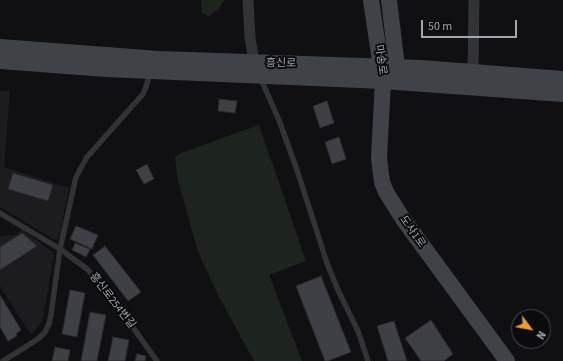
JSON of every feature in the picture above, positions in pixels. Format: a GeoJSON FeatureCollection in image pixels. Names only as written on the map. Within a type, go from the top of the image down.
{"type":"FeatureCollection","features":[{"type":"Feature","properties":{"kind":"main road","name":"마송로"},"geometry":{"type":"LineString","coordinates":[[371,0],[382,74],[398,67],[389,0]]}},
{"type":"Feature","properties":{"kind":"main road","name":"흥신로"},"geometry":{"type":"LineString","coordinates":[[0,47],[160,59],[257,70]]}},
{"type":"Feature","properties":{"kind":"main road","name":"흥신로"},"geometry":{"type":"LineString","coordinates":[[0,61],[150,71],[257,70],[382,74],[563,94]]}},
{"type":"Feature","properties":{"kind":"main road"},"geometry":{"type":"LineString","coordinates":[[398,67],[563,79]]}},
{"type":"Feature","properties":{"kind":"main road","name":"도사1로"},"geometry":{"type":"LineString","coordinates":[[382,74],[379,158],[380,170],[386,192],[414,235],[507,361]]}},
{"type":"Feature","properties":{"kind":"street"},"geometry":{"type":"LineString","coordinates":[[248,0],[250,37],[257,70]]}},
{"type":"Feature","properties":{"kind":"street"},"geometry":{"type":"LineString","coordinates":[[473,72],[474,0]]}},
{"type":"Feature","properties":{"kind":"lane"},"geometry":{"type":"LineString","coordinates":[[257,70],[279,120],[328,266],[360,336],[368,361]]}},
{"type":"Feature","properties":{"kind":"lane"},"geometry":{"type":"LineString","coordinates":[[3,361],[33,343],[45,332],[51,315],[60,249],[74,186],[79,172],[87,157],[143,94],[150,71]]}},
{"type":"Feature","properties":{"kind":"lane","name":"흥신로254번길"},"geometry":{"type":"LineString","coordinates":[[0,212],[77,261],[97,280],[158,361]]}},
{"type":"Feature","properties":{"kind":"shaded area"},"geometry":{"type":"Polygon","coordinates":[[[201,0],[224,0],[219,9],[208,16],[202,13],[201,0]]]}},
{"type":"Feature","properties":{"kind":"shaded area"},"geometry":{"type":"Polygon","coordinates":[[[0,91],[10,91],[4,167],[69,188],[59,237],[57,239],[54,240],[0,207],[0,91]]]}},
{"type":"Feature","properties":{"kind":"shaded area"},"geometry":{"type":"Polygon","coordinates":[[[259,125],[306,261],[269,275],[302,361],[254,361],[219,297],[202,261],[196,245],[177,176],[175,157],[181,153],[259,125]]]}},
{"type":"Feature","properties":{"kind":"shaded area"},"geometry":{"type":"Polygon","coordinates":[[[22,230],[45,246],[53,253],[54,256],[42,322],[31,335],[0,286],[0,238],[3,236],[14,235],[22,230]]]}},
{"type":"Feature","properties":{"kind":"building"},"geometry":{"type":"Polygon","coordinates":[[[219,99],[237,101],[235,113],[218,111],[219,99]]]}},
{"type":"Feature","properties":{"kind":"building"},"geometry":{"type":"Polygon","coordinates":[[[327,101],[334,123],[320,128],[313,106],[327,101]]]}},
{"type":"Feature","properties":{"kind":"building"},"geometry":{"type":"Polygon","coordinates":[[[339,137],[346,159],[332,164],[325,142],[339,137]]]}},
{"type":"Feature","properties":{"kind":"building"},"geometry":{"type":"Polygon","coordinates":[[[147,164],[154,179],[144,184],[136,170],[147,164]]]}},
{"type":"Feature","properties":{"kind":"building"},"geometry":{"type":"Polygon","coordinates":[[[13,173],[53,185],[48,201],[8,189],[13,173]]]}},
{"type":"Feature","properties":{"kind":"building"},"geometry":{"type":"Polygon","coordinates":[[[76,226],[98,235],[92,249],[70,239],[76,226]]]}},
{"type":"Feature","properties":{"kind":"building"},"geometry":{"type":"Polygon","coordinates":[[[22,233],[37,246],[0,270],[0,247],[22,233]]]}},
{"type":"Feature","properties":{"kind":"building"},"geometry":{"type":"Polygon","coordinates":[[[75,243],[90,249],[86,257],[72,250],[75,243]]]}},
{"type":"Feature","properties":{"kind":"building"},"geometry":{"type":"Polygon","coordinates":[[[105,246],[141,292],[128,301],[93,255],[105,246]]]}},
{"type":"Feature","properties":{"kind":"building"},"geometry":{"type":"Polygon","coordinates":[[[321,276],[351,352],[328,361],[325,361],[296,286],[321,276]]]}},
{"type":"Feature","properties":{"kind":"building"},"geometry":{"type":"Polygon","coordinates":[[[70,290],[85,293],[77,337],[62,334],[70,290]]]}},
{"type":"Feature","properties":{"kind":"building"},"geometry":{"type":"Polygon","coordinates":[[[0,295],[21,330],[16,334],[17,336],[8,341],[0,327],[0,295]]]}},
{"type":"Feature","properties":{"kind":"building"},"geometry":{"type":"Polygon","coordinates":[[[90,312],[106,315],[97,361],[81,361],[90,312]]]}},
{"type":"Feature","properties":{"kind":"building"},"geometry":{"type":"Polygon","coordinates":[[[431,320],[453,354],[444,361],[421,361],[405,338],[431,320]]]}},
{"type":"Feature","properties":{"kind":"building"},"geometry":{"type":"Polygon","coordinates":[[[394,321],[407,361],[388,361],[377,326],[394,321]]]}},
{"type":"Feature","properties":{"kind":"building"},"geometry":{"type":"Polygon","coordinates":[[[113,337],[129,340],[125,361],[108,361],[113,337]]]}},
{"type":"Feature","properties":{"kind":"building"},"geometry":{"type":"Polygon","coordinates":[[[55,347],[70,350],[68,361],[52,361],[55,347]]]}},
{"type":"Feature","properties":{"kind":"building"},"geometry":{"type":"Polygon","coordinates":[[[137,354],[146,356],[145,361],[135,361],[137,354]]]}}]}
